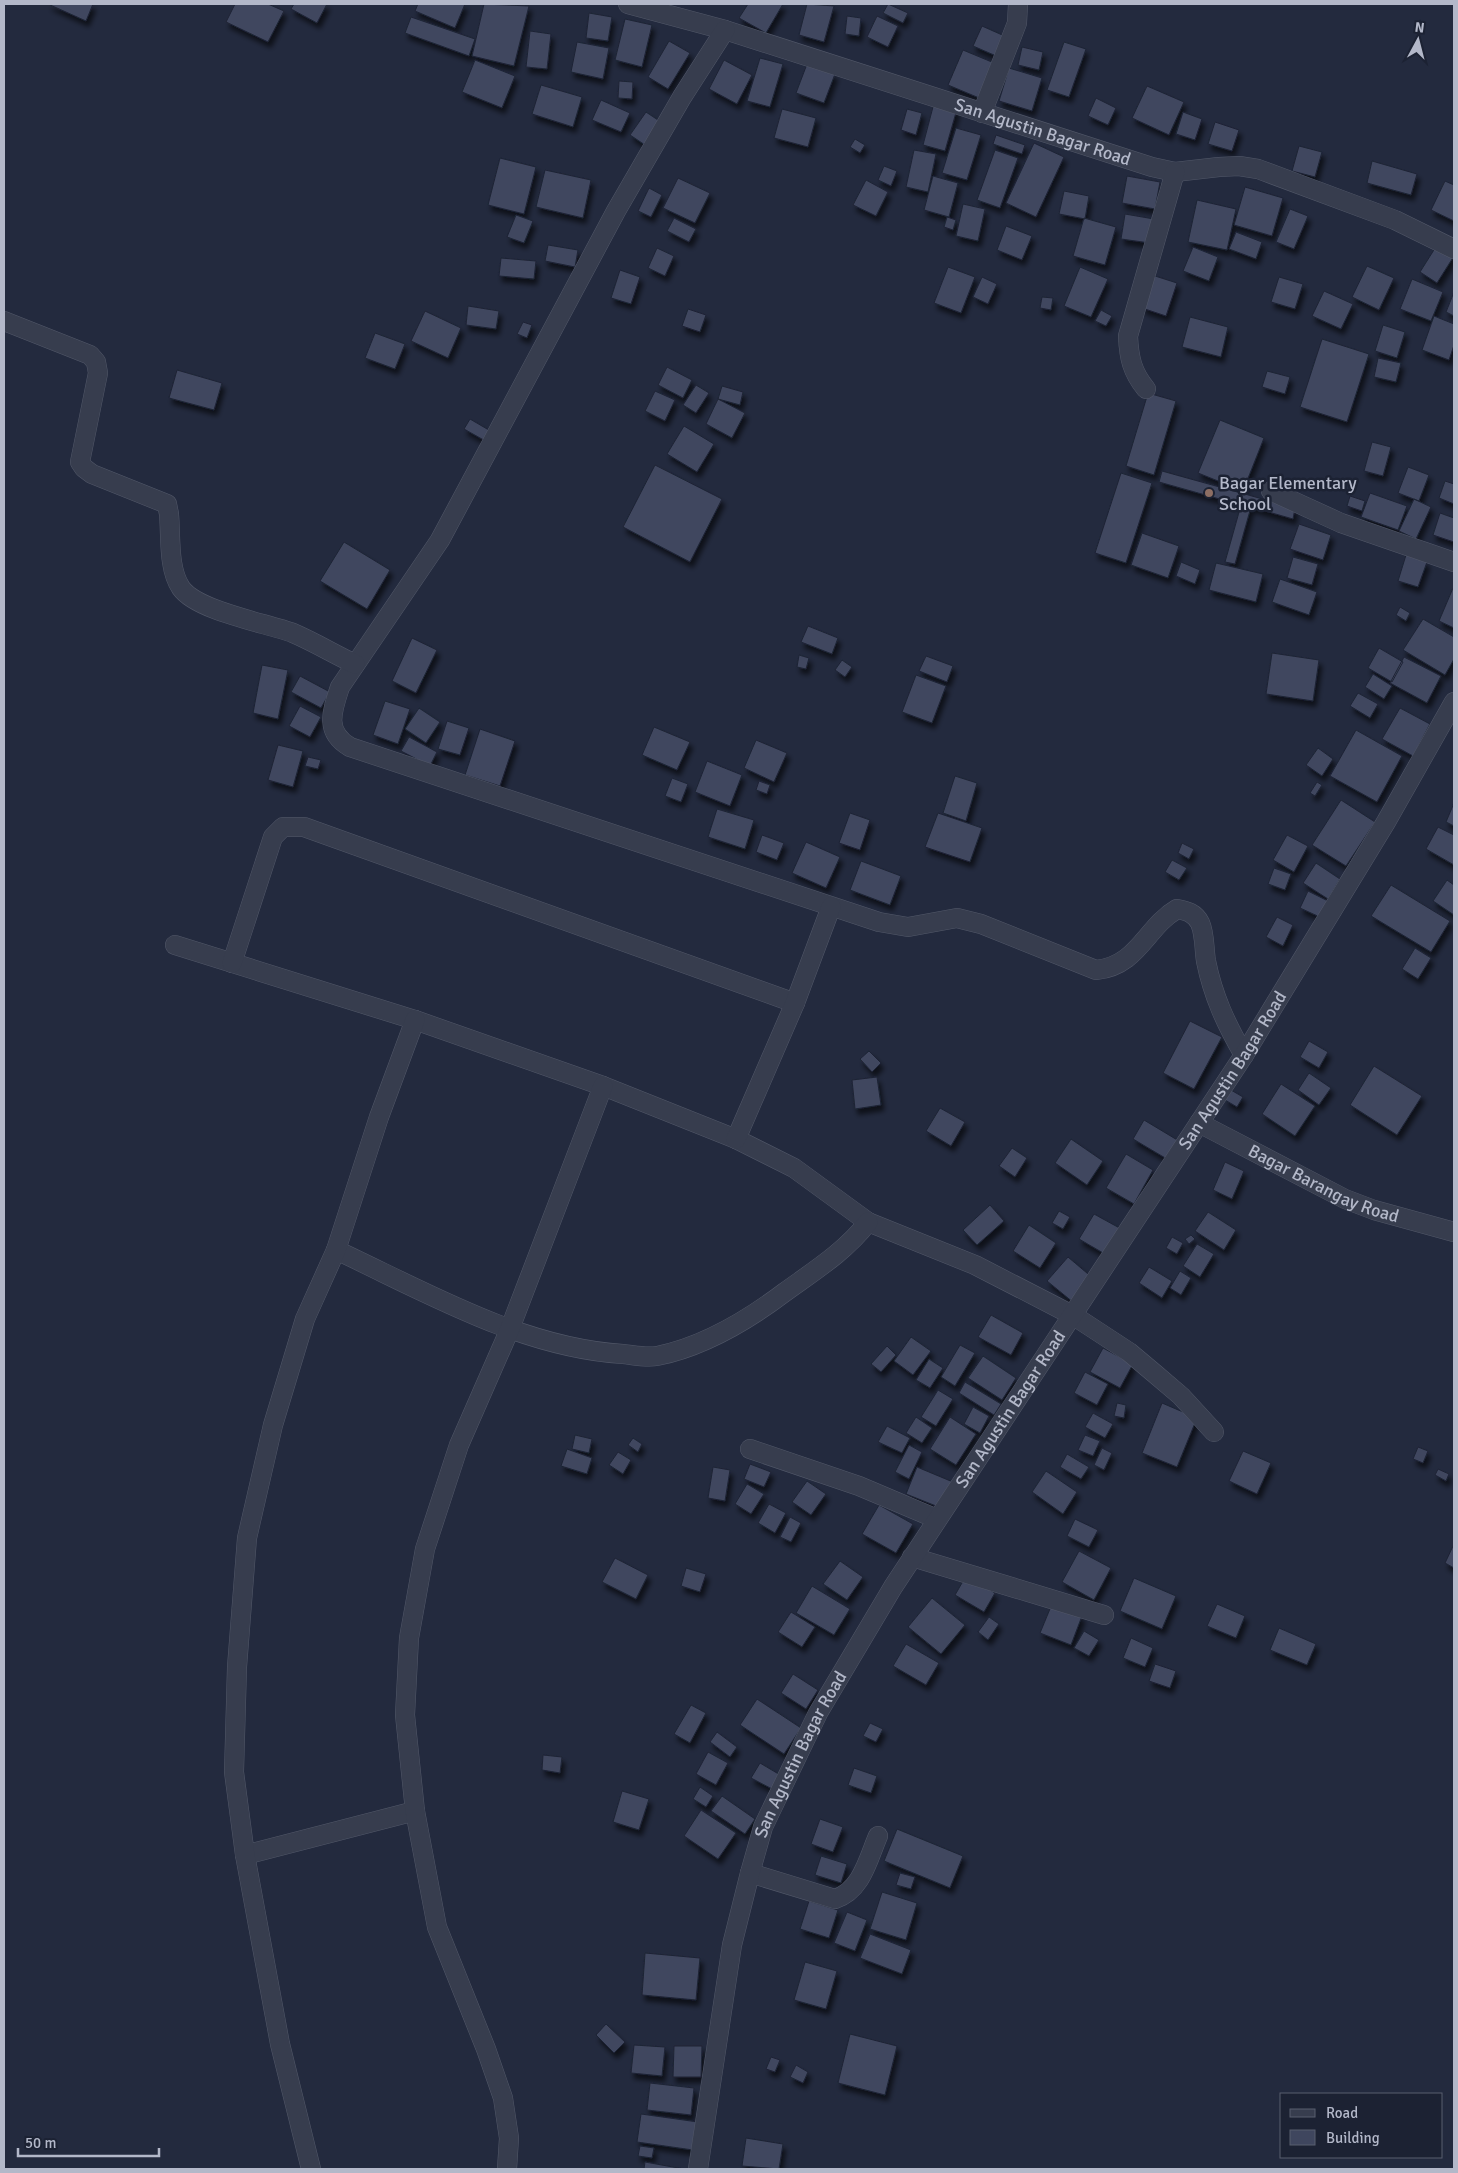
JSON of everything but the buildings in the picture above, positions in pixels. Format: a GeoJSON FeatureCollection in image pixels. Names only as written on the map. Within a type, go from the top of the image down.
{"type":"FeatureCollection","features":[{"type":"Feature","properties":{"kind":"street","name":"San Agustin Bagar Road"},"geometry":{"type":"LineString","coordinates":[[628,4],[725,30],[1152,167],[1175,172],[1239,166],[1258,169],[1395,220],[1454,249]]}},
{"type":"Feature","properties":{"kind":"street"},"geometry":{"type":"LineString","coordinates":[[982,113],[1018,23],[1018,4]]}},
{"type":"Feature","properties":{"kind":"street"},"geometry":{"type":"LineString","coordinates":[[725,30],[682,97],[616,211],[440,540],[340,687],[332,719],[334,732],[341,741],[350,747],[831,907],[894,926],[908,927],[957,918],[981,924],[1096,970],[1108,969],[1125,960],[1142,945],[1167,915],[1177,909],[1189,912],[1196,917],[1200,924],[1206,961],[1218,1008],[1244,1055]]}},
{"type":"Feature","properties":{"kind":"street"},"geometry":{"type":"LineString","coordinates":[[1146,389],[1135,375],[1129,358],[1128,336],[1175,172]]}},
{"type":"Feature","properties":{"kind":"street"},"geometry":{"type":"LineString","coordinates":[[4,322],[90,355],[96,362],[98,373],[80,462],[92,474],[167,504],[174,574],[181,588],[189,597],[208,607],[294,634],[355,664]]}},
{"type":"Feature","properties":{"kind":"street"},"geometry":{"type":"LineString","coordinates":[[1271,491],[1341,524],[1454,562]]}},
{"type":"Feature","properties":{"kind":"street","name":"San Agustin Bagar Road"},"geometry":{"type":"LineString","coordinates":[[698,2169],[732,1945],[750,1874],[763,1827],[818,1713],[912,1558],[1074,1316],[1244,1055],[1386,822],[1454,702]]}},
{"type":"Feature","properties":{"kind":"street"},"geometry":{"type":"LineString","coordinates":[[232,963],[273,837],[283,827],[304,827],[795,1003]]}},
{"type":"Feature","properties":{"kind":"street"},"geometry":{"type":"LineString","coordinates":[[736,1139],[795,1003],[831,907]]}},
{"type":"Feature","properties":{"kind":"street"},"geometry":{"type":"LineString","coordinates":[[175,945],[415,1020],[602,1086],[736,1139],[794,1168],[868,1222],[975,1265],[1074,1316],[1129,1352],[1182,1396],[1214,1432]]}},
{"type":"Feature","properties":{"kind":"street"},"geometry":{"type":"LineString","coordinates":[[311,2169],[280,2044],[245,1855],[234,1772],[237,1667],[248,1538],[273,1425],[305,1319],[336,1250],[379,1117],[415,1020]]}},
{"type":"Feature","properties":{"kind":"street"},"geometry":{"type":"LineString","coordinates":[[507,2169],[510,2138],[503,2098],[486,2049],[437,1927],[415,1811],[405,1715],[409,1638],[425,1549],[459,1445],[509,1330],[602,1086]]}},
{"type":"Feature","properties":{"kind":"street","name":"Bagar Barangay Road"},"geometry":{"type":"LineString","coordinates":[[1199,1123],[1345,1199],[1374,1210],[1454,1232]]}},
{"type":"Feature","properties":{"kind":"street"},"geometry":{"type":"LineString","coordinates":[[336,1250],[509,1330],[603,1353],[655,1356],[689,1346],[740,1322],[776,1299],[843,1250],[868,1222]]}},
{"type":"Feature","properties":{"kind":"street"},"geometry":{"type":"LineString","coordinates":[[750,1449],[859,1486],[938,1519]]}},
{"type":"Feature","properties":{"kind":"street"},"geometry":{"type":"LineString","coordinates":[[912,1558],[1104,1615]]}},
{"type":"Feature","properties":{"kind":"street"},"geometry":{"type":"LineString","coordinates":[[245,1855],[415,1811]]}},
{"type":"Feature","properties":{"kind":"street"},"geometry":{"type":"LineString","coordinates":[[750,1874],[835,1899],[852,1891],[861,1878],[878,1836]]}},
{"type":"Feature","properties":{"kind":"place","name":"Bagar Elementary School"},"geometry":{"type":"Point","coordinates":[1209,493]}}]}
